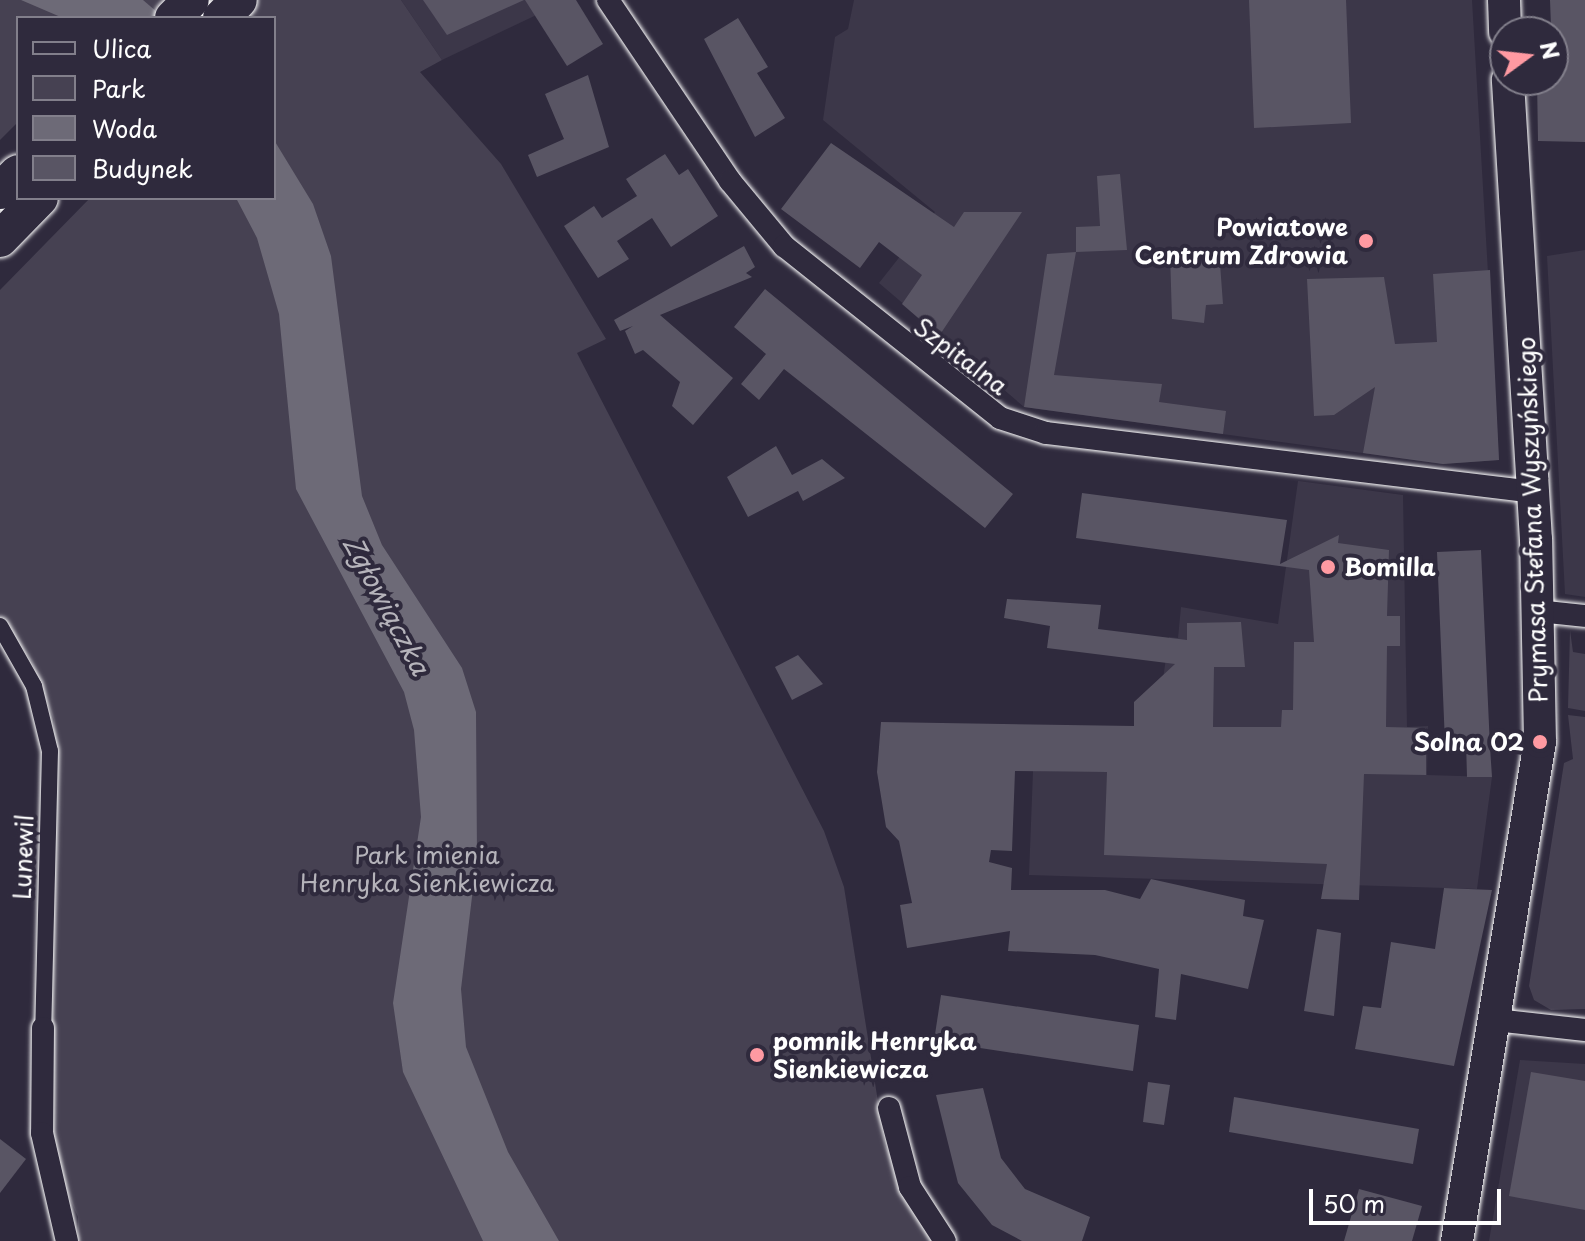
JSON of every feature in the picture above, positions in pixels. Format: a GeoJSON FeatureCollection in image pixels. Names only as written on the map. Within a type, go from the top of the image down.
{"type":"FeatureCollection","features":[{"type":"Feature","properties":{"kind":"main road"},"geometry":{"type":"LineString","coordinates":[[175,16],[191,0]]}},
{"type":"Feature","properties":{"kind":"main road"},"geometry":{"type":"LineString","coordinates":[[223,16],[239,0]]}},
{"type":"Feature","properties":{"kind":"main road","name":"Prymasa Stefana Wyszyńskiego"},"geometry":{"type":"LineString","coordinates":[[1457,1241],[1536,783],[1538,611],[1509,96]]}},
{"type":"Feature","properties":{"kind":"main road"},"geometry":{"type":"LineString","coordinates":[[0,191],[16,175]]}},
{"type":"Feature","properties":{"kind":"main road"},"geometry":{"type":"LineString","coordinates":[[0,239],[38,200]]}},
{"type":"Feature","properties":{"kind":"street","name":"Szpitalna"},"geometry":{"type":"LineString","coordinates":[[608,0],[730,181],[784,246],[1000,418],[1046,433],[1532,492]]}},
{"type":"Feature","properties":{"kind":"street"},"geometry":{"type":"LineString","coordinates":[[1538,611],[1585,616]]}},
{"type":"Feature","properties":{"kind":"street","name":"Lunewil"},"geometry":{"type":"LineString","coordinates":[[0,626],[34,686],[50,751],[42,1133],[67,1241]]}},
{"type":"Feature","properties":{"kind":"street"},"geometry":{"type":"LineString","coordinates":[[1495,1020],[1585,1030]]}},
{"type":"Feature","properties":{"kind":"street"},"geometry":{"type":"LineString","coordinates":[[889,1108],[910,1187],[945,1241]]}},
{"type":"Feature","properties":{"kind":"shaded area"},"geometry":{"type":"Polygon","coordinates":[[[401,0],[568,0],[442,60],[401,0]]]}},
{"type":"Feature","properties":{"kind":"shaded area","name":"Powiatowe Centrum Zdrowia"},"geometry":{"type":"Polygon","coordinates":[[[854,0],[1472,0],[1499,460],[1443,464],[1024,407],[879,283],[935,212],[823,120],[835,37],[848,29],[854,0]]]}},
{"type":"Feature","properties":{"kind":"shaded area"},"geometry":{"type":"Polygon","coordinates":[[[1585,250],[1585,597],[1565,594],[1547,256],[1585,250]]]}},
{"type":"Feature","properties":{"kind":"shaded area"},"geometry":{"type":"Polygon","coordinates":[[[1298,481],[1403,495],[1407,727],[1428,726],[1427,775],[1492,777],[1477,889],[1029,875],[1033,771],[1134,772],[1161,693],[1169,637],[1178,638],[1181,607],[1278,624],[1298,481]]]}},
{"type":"Feature","properties":{"kind":"shaded area"},"geometry":{"type":"Polygon","coordinates":[[[1520,1060],[1585,1064],[1585,1241],[1489,1241],[1520,1060]]]}},
{"type":"Feature","properties":{"kind":"green space","name":"Park imienia Henryka Sienkiewicza"},"geometry":{"type":"Polygon","coordinates":[[[0,0],[401,0],[442,60],[420,72],[501,164],[606,339],[577,353],[824,831],[844,887],[885,1146],[934,1241],[78,1241],[78,1217],[57,1169],[52,1116],[54,720],[32,662],[0,617],[0,290],[88,200],[276,200],[276,16],[16,16],[16,124],[0,140],[0,0]]]}},
{"type":"Feature","properties":{"kind":"green space"},"geometry":{"type":"Polygon","coordinates":[[[1570,630],[1573,652],[1585,654],[1585,711],[1568,708],[1570,630]]]}},
{"type":"Feature","properties":{"kind":"green space"},"geometry":{"type":"Polygon","coordinates":[[[1568,715],[1585,717],[1585,1009],[1551,1010],[1534,1000],[1529,986],[1564,763],[1573,759],[1568,715]]]}},
{"type":"Feature","properties":{"kind":"water"},"geometry":{"type":"Polygon","coordinates":[[[21,0],[143,0],[162,16],[58,16],[21,0]]]}},
{"type":"Feature","properties":{"kind":"water","name":"Zgłowiączka"},"geometry":{"type":"Polygon","coordinates":[[[276,143],[313,204],[331,256],[362,496],[382,545],[462,668],[476,712],[477,855],[461,989],[466,1047],[508,1152],[559,1241],[483,1241],[403,1072],[393,1003],[421,817],[414,730],[404,692],[296,489],[279,314],[257,238],[237,200],[276,200],[276,143]]]}},
{"type":"Feature","properties":{"kind":"building"},"geometry":{"type":"Polygon","coordinates":[[[423,0],[524,0],[447,35],[423,0]]]}},
{"type":"Feature","properties":{"kind":"building"},"geometry":{"type":"Polygon","coordinates":[[[525,0],[576,0],[603,44],[567,66],[525,0]]]}},
{"type":"Feature","properties":{"kind":"building"},"geometry":{"type":"Polygon","coordinates":[[[1249,0],[1346,0],[1351,123],[1254,128],[1249,0]]]}},
{"type":"Feature","properties":{"kind":"building"},"geometry":{"type":"Polygon","coordinates":[[[1550,0],[1585,0],[1585,142],[1538,141],[1537,96],[1569,96],[1569,16],[1551,16],[1550,0]]]}},
{"type":"Feature","properties":{"kind":"building"},"geometry":{"type":"Polygon","coordinates":[[[738,18],[768,67],[757,73],[785,118],[755,137],[704,39],[738,18]]]}},
{"type":"Feature","properties":{"kind":"building"},"geometry":{"type":"Polygon","coordinates":[[[588,75],[609,147],[537,177],[528,155],[564,139],[545,94],[588,75]]]}},
{"type":"Feature","properties":{"kind":"building"},"geometry":{"type":"Polygon","coordinates":[[[831,143],[954,227],[964,212],[1022,212],[939,336],[902,304],[922,275],[879,242],[860,268],[781,209],[831,143]]]}},
{"type":"Feature","properties":{"kind":"building"},"geometry":{"type":"Polygon","coordinates":[[[665,154],[679,175],[688,169],[718,216],[671,247],[652,218],[617,241],[629,259],[598,278],[564,226],[594,206],[602,218],[637,196],[626,179],[665,154]]]}},
{"type":"Feature","properties":{"kind":"building"},"geometry":{"type":"Polygon","coordinates":[[[1120,174],[1127,250],[1076,252],[1076,227],[1100,226],[1097,176],[1120,174]]]}},
{"type":"Feature","properties":{"kind":"building"},"geometry":{"type":"Polygon","coordinates":[[[744,246],[755,267],[746,273],[752,277],[660,315],[733,378],[693,425],[672,406],[680,382],[643,350],[635,354],[625,331],[633,326],[620,331],[614,320],[744,246]]]}},
{"type":"Feature","properties":{"kind":"building"},"geometry":{"type":"Polygon","coordinates":[[[1219,250],[1223,304],[1206,305],[1204,323],[1172,319],[1170,253],[1219,250]]]}},
{"type":"Feature","properties":{"kind":"building"},"geometry":{"type":"Polygon","coordinates":[[[1076,252],[1054,375],[1162,384],[1159,402],[1226,411],[1223,434],[1024,407],[1047,254],[1076,252]]]}},
{"type":"Feature","properties":{"kind":"building"},"geometry":{"type":"Polygon","coordinates":[[[1490,270],[1499,460],[1443,464],[1363,453],[1375,387],[1334,415],[1314,416],[1307,279],[1384,277],[1395,344],[1437,342],[1433,274],[1490,270]]]}},
{"type":"Feature","properties":{"kind":"building"},"geometry":{"type":"Polygon","coordinates":[[[765,289],[1013,494],[985,528],[784,369],[759,400],[741,384],[766,354],[734,327],[765,289]]]}},
{"type":"Feature","properties":{"kind":"building"},"geometry":{"type":"Polygon","coordinates":[[[776,446],[792,475],[822,459],[845,478],[803,501],[798,491],[748,517],[727,477],[776,446]]]}},
{"type":"Feature","properties":{"kind":"building"},"geometry":{"type":"Polygon","coordinates":[[[1082,493],[1287,520],[1280,564],[1339,535],[1338,543],[1389,550],[1387,616],[1400,616],[1400,646],[1387,646],[1386,727],[1426,728],[1426,775],[1364,774],[1359,900],[1321,899],[1327,864],[1104,855],[1107,772],[1015,771],[1012,851],[991,850],[989,862],[1012,868],[1011,890],[1105,890],[1140,899],[1151,879],[1245,900],[1243,916],[1264,920],[1248,989],[1181,974],[1176,1020],[1155,1017],[1159,969],[1095,955],[1008,951],[1010,931],[907,948],[900,905],[912,903],[899,841],[886,827],[877,772],[881,722],[1134,726],[1134,702],[1175,664],[1047,648],[1050,626],[1004,618],[1007,599],[1101,605],[1098,629],[1187,640],[1187,623],[1241,622],[1245,667],[1214,667],[1213,727],[1281,727],[1282,710],[1293,710],[1294,642],[1314,642],[1309,570],[1076,538],[1082,493]]]}},
{"type":"Feature","properties":{"kind":"building"},"geometry":{"type":"Polygon","coordinates":[[[1481,550],[1492,777],[1467,777],[1466,742],[1445,743],[1437,552],[1481,550]]]}},
{"type":"Feature","properties":{"kind":"building"},"geometry":{"type":"Polygon","coordinates":[[[798,655],[823,684],[792,700],[775,667],[798,655]]]}},
{"type":"Feature","properties":{"kind":"building"},"geometry":{"type":"Polygon","coordinates":[[[1444,888],[1492,890],[1454,1066],[1355,1049],[1363,1006],[1381,1008],[1391,942],[1435,949],[1444,888]]]}},
{"type":"Feature","properties":{"kind":"building"},"geometry":{"type":"Polygon","coordinates":[[[1317,929],[1341,933],[1334,1016],[1304,1011],[1317,929]]]}},
{"type":"Feature","properties":{"kind":"building"},"geometry":{"type":"Polygon","coordinates":[[[941,995],[1139,1025],[1133,1071],[934,1041],[941,995]]]}},
{"type":"Feature","properties":{"kind":"building"},"geometry":{"type":"Polygon","coordinates":[[[1531,1072],[1585,1081],[1585,1210],[1509,1196],[1531,1072]]]}},
{"type":"Feature","properties":{"kind":"building"},"geometry":{"type":"Polygon","coordinates":[[[1148,1082],[1170,1085],[1164,1125],[1143,1122],[1148,1082]]]}},
{"type":"Feature","properties":{"kind":"building"},"geometry":{"type":"Polygon","coordinates":[[[983,1088],[1001,1158],[1025,1189],[1090,1217],[1082,1241],[1022,1241],[992,1225],[958,1183],[936,1095],[983,1088]]]}},
{"type":"Feature","properties":{"kind":"building"},"geometry":{"type":"Polygon","coordinates":[[[1234,1097],[1419,1129],[1413,1164],[1229,1132],[1234,1097]]]}},
{"type":"Feature","properties":{"kind":"building"},"geometry":{"type":"Polygon","coordinates":[[[0,1139],[26,1159],[0,1193],[0,1139]]]}},
{"type":"Feature","properties":{"kind":"building"},"geometry":{"type":"Polygon","coordinates":[[[1359,1189],[1422,1206],[1412,1241],[1344,1241],[1359,1189]]]}},
{"type":"Feature","properties":{"kind":"place","name":"Powiatowe Centrum Zdrowia"},"geometry":{"type":"Point","coordinates":[1366,241]}},
{"type":"Feature","properties":{"kind":"place","name":"Bomilla"},"geometry":{"type":"Point","coordinates":[1328,567]}},
{"type":"Feature","properties":{"kind":"place","name":"Solna 02"},"geometry":{"type":"Point","coordinates":[1540,742]}},
{"type":"Feature","properties":{"kind":"place","name":"pomnik Henryka Sienkiewicza"},"geometry":{"type":"Point","coordinates":[757,1055]}}]}
